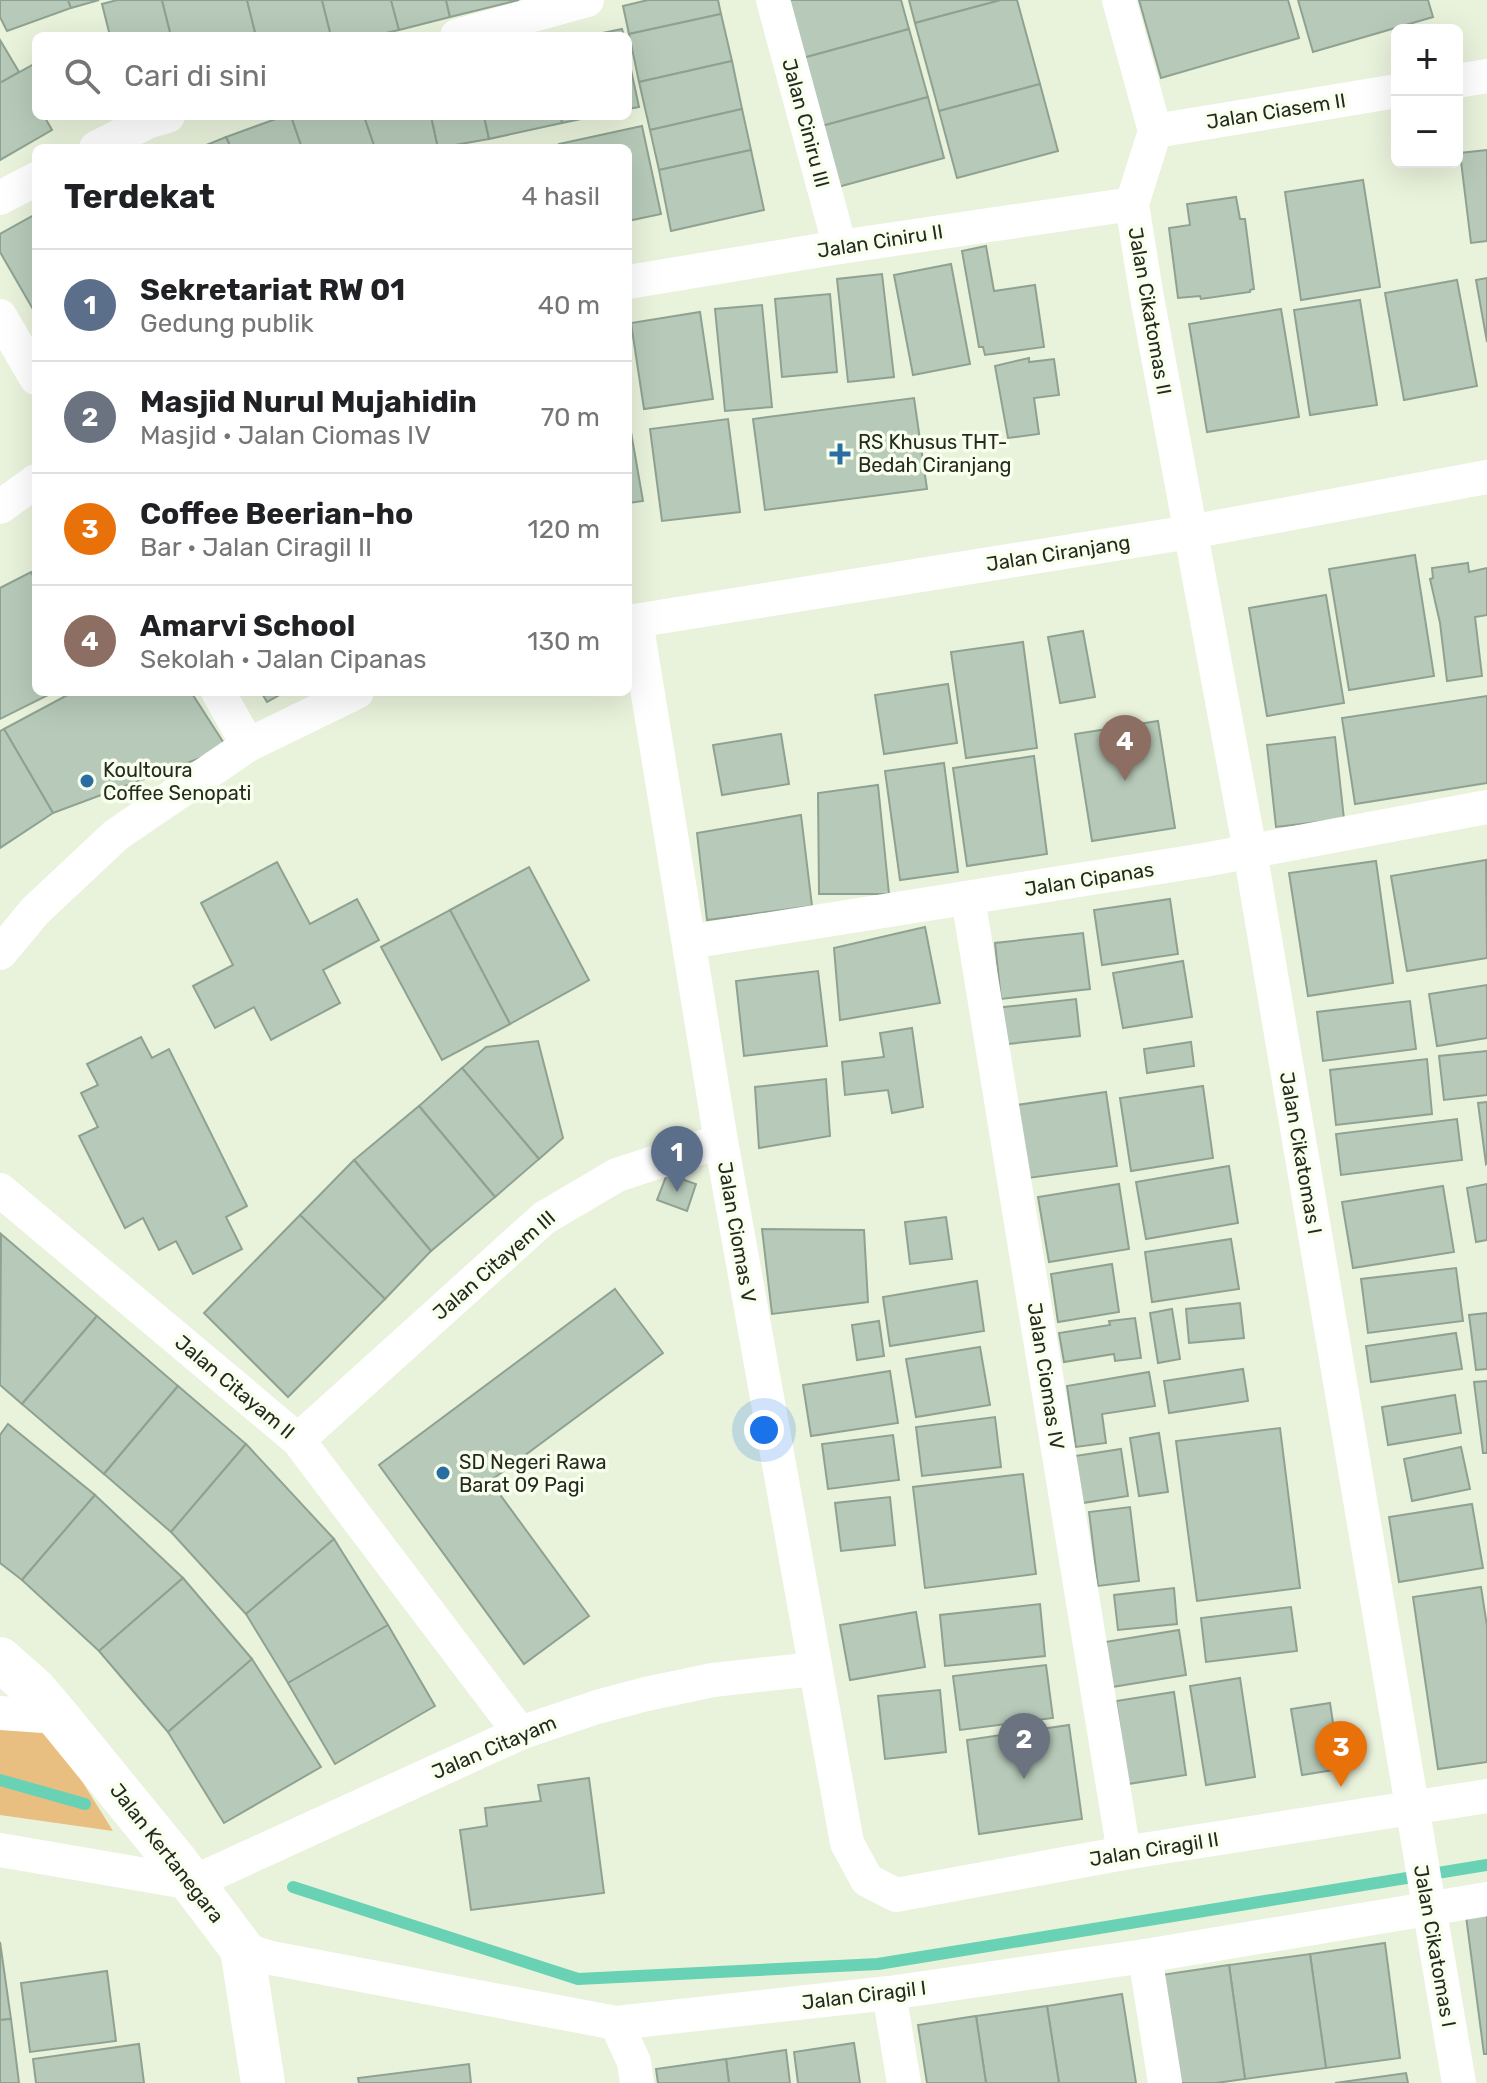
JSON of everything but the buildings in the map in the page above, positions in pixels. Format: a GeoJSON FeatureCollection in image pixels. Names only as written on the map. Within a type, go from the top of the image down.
{"type":"FeatureCollection","features":[{"type":"Feature","properties":{"kind":"street"},"geometry":{"type":"LineString","coordinates":[[471,32],[587,0]]}},
{"type":"Feature","properties":{"kind":"street","name":"Jalan Ciniru III"},"geometry":{"type":"LineString","coordinates":[[773,0],[840,247]]}},
{"type":"Feature","properties":{"kind":"street"},"geometry":{"type":"LineString","coordinates":[[1119,0],[1155,131]]}},
{"type":"Feature","properties":{"kind":"street"},"geometry":{"type":"LineString","coordinates":[[1463,80],[1487,76]]}},
{"type":"Feature","properties":{"kind":"street","name":"Jalan Ciasem II"},"geometry":{"type":"LineString","coordinates":[[1155,131],[1391,92]]}},
{"type":"Feature","properties":{"kind":"street"},"geometry":{"type":"LineString","coordinates":[[104,144],[154,120]]}},
{"type":"Feature","properties":{"kind":"street","name":"Jalan Cikatomas II"},"geometry":{"type":"LineString","coordinates":[[1155,131],[1132,204],[1190,532]]}},
{"type":"Feature","properties":{"kind":"street"},"geometry":{"type":"LineString","coordinates":[[0,198],[32,181]]}},
{"type":"Feature","properties":{"kind":"street","name":"Jalan Ciniru II"},"geometry":{"type":"LineString","coordinates":[[632,281],[1132,204]]}},
{"type":"Feature","properties":{"kind":"street"},"geometry":{"type":"LineString","coordinates":[[0,316],[32,371]]}},
{"type":"Feature","properties":{"kind":"street","name":"Jalan Ciranjang"},"geometry":{"type":"LineString","coordinates":[[632,621],[1190,532],[1487,477]]}},
{"type":"Feature","properties":{"kind":"street"},"geometry":{"type":"LineString","coordinates":[[0,507],[32,484]]}},
{"type":"Feature","properties":{"kind":"street","name":"Jalan Cikatomas I"},"geometry":{"type":"LineString","coordinates":[[1190,532],[1250,851],[1459,2083]]}},
{"type":"Feature","properties":{"kind":"street","name":"Jalan Ciomas V"},"geometry":{"type":"LineString","coordinates":[[632,621],[721,1141],[847,1843]]}},
{"type":"Feature","properties":{"kind":"street"},"geometry":{"type":"LineString","coordinates":[[220,696],[248,745]]}},
{"type":"Feature","properties":{"kind":"street"},"geometry":{"type":"LineString","coordinates":[[0,953],[35,911],[116,835],[248,745],[349,696]]}},
{"type":"Feature","properties":{"kind":"street","name":"Jalan Cipanas"},"geometry":{"type":"LineString","coordinates":[[689,942],[1250,851],[1487,807]]}},
{"type":"Feature","properties":{"kind":"street","name":"Jalan Ciomas IV"},"geometry":{"type":"LineString","coordinates":[[968,898],[1124,1853]]}},
{"type":"Feature","properties":{"kind":"street","name":"Jalan Citayem III"},"geometry":{"type":"LineString","coordinates":[[298,1440],[544,1218],[617,1175],[721,1141]]}},
{"type":"Feature","properties":{"kind":"street","name":"Jalan Citayam II"},"geometry":{"type":"LineString","coordinates":[[0,1190],[298,1440],[520,1733]]}},
{"type":"Feature","properties":{"kind":"street","name":"Jalan Kertanegara"},"geometry":{"type":"LineString","coordinates":[[0,1659],[35,1690],[58,1717],[242,1949],[263,2083]]}},
{"type":"Feature","properties":{"kind":"street","name":"Jalan Citayam"},"geometry":{"type":"LineString","coordinates":[[192,1883],[520,1733],[646,1694],[713,1680],[814,1669]]}},
{"type":"Feature","properties":{"kind":"street"},"geometry":{"type":"LineString","coordinates":[[0,1713],[58,1717]]}},
{"type":"Feature","properties":{"kind":"street","name":"Jalan Ciragil II"},"geometry":{"type":"LineString","coordinates":[[847,1843],[867,1880],[896,1895],[1124,1853],[1409,1792],[1487,1796]]}},
{"type":"Feature","properties":{"kind":"street"},"geometry":{"type":"LineString","coordinates":[[0,1850],[192,1883]]}},
{"type":"Feature","properties":{"kind":"street","name":"Jalan Ciragil I"},"geometry":{"type":"LineString","coordinates":[[242,1949],[271,1958],[616,2023],[889,1993],[1145,1956],[1424,1884],[1487,1899]]}},
{"type":"Feature","properties":{"kind":"street"},"geometry":{"type":"LineString","coordinates":[[1145,1956],[1165,2083]]}},
{"type":"Feature","properties":{"kind":"street"},"geometry":{"type":"LineString","coordinates":[[889,1993],[904,2083]]}},
{"type":"Feature","properties":{"kind":"street"},"geometry":{"type":"LineString","coordinates":[[616,2023],[634,2062],[637,2083]]}},
{"type":"Feature","properties":{"kind":"shaded area"},"geometry":{"type":"Polygon","coordinates":[[[0,1723],[47,1725],[113,1831],[0,1815],[0,1723]]]}},
{"type":"Feature","properties":{"kind":"waterway"},"geometry":{"type":"LineString","coordinates":[[0,1780],[85,1804]]}},
{"type":"Feature","properties":{"kind":"waterway"},"geometry":{"type":"LineString","coordinates":[[293,1887],[578,1979],[878,1964],[1487,1865]]}},
{"type":"Feature","properties":{"kind":"place","name":"RS Khusus THT- Bedah Ciranjang"},"geometry":{"type":"Point","coordinates":[840,454]}},
{"type":"Feature","properties":{"kind":"place","name":"Koultoura Coffee Senopati"},"geometry":{"type":"Point","coordinates":[87,781]}},
{"type":"Feature","properties":{"kind":"place","name":"Amarvi School"},"geometry":{"type":"Point","coordinates":[1125,781]}},
{"type":"Feature","properties":{"kind":"place","name":"Sekretariat RW 01"},"geometry":{"type":"Point","coordinates":[677,1192]}},
{"type":"Feature","properties":{"kind":"place","name":"SD Negeri Rawa Barat 09 Pagi"},"geometry":{"type":"Point","coordinates":[443,1473]}},
{"type":"Feature","properties":{"kind":"place","name":"Masjid Nurul Mujahidin"},"geometry":{"type":"Point","coordinates":[1024,1779]}},
{"type":"Feature","properties":{"kind":"place","name":"Coffee Beerian-ho"},"geometry":{"type":"Point","coordinates":[1341,1787]}}]}
